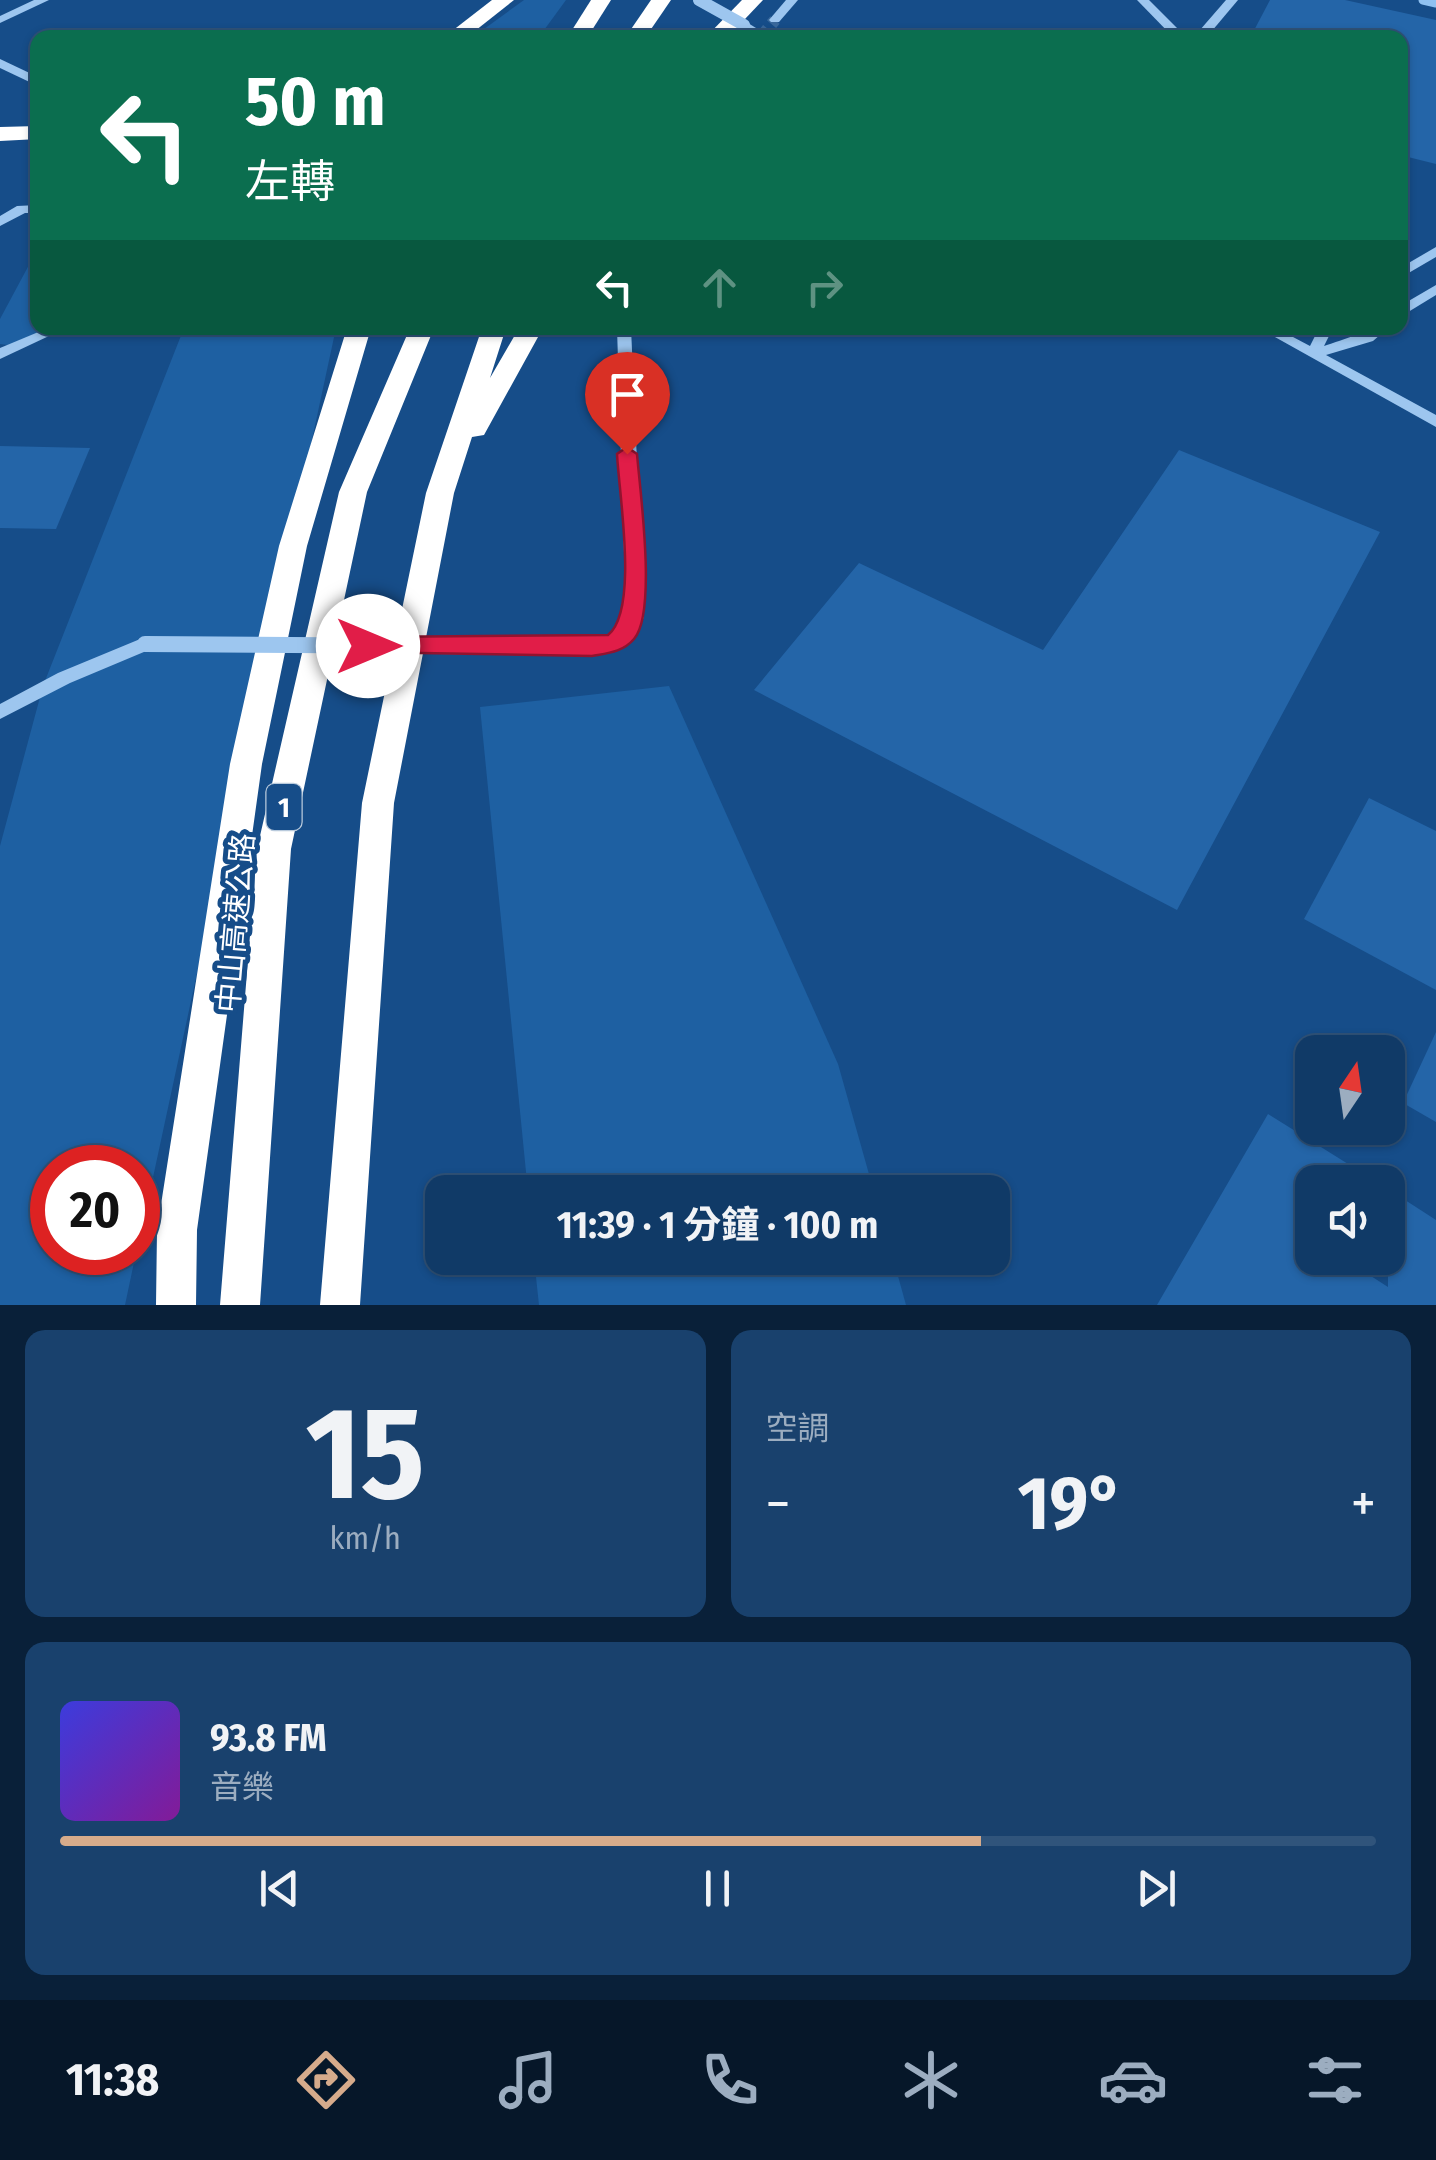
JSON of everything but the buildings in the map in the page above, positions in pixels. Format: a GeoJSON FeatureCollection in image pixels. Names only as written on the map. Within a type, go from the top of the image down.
{"type":"FeatureCollection","features":[{"type":"Feature","properties":{"kind":"highway"},"geometry":{"type":"LineString","coordinates":[[464,30],[504,0]]}},
{"type":"Feature","properties":{"kind":"highway"},"geometry":{"type":"LineString","coordinates":[[582,30],[601,0]]}},
{"type":"Feature","properties":{"kind":"highway"},"geometry":{"type":"LineString","coordinates":[[641,30],[661,0]]}},
{"type":"Feature","properties":{"kind":"highway"},"geometry":{"type":"LineString","coordinates":[[723,30],[753,0]]}},
{"type":"Feature","properties":{"kind":"highway"},"geometry":{"type":"LineString","coordinates":[[0,134],[30,132]]}},
{"type":"Feature","properties":{"kind":"highway"},"geometry":{"type":"LineString","coordinates":[[0,154],[30,152]]}},
{"type":"Feature","properties":{"kind":"highway"},"geometry":{"type":"LineString","coordinates":[[176,1305],[177,1230],[246,764],[293,546],[357,335]]}},
{"type":"Feature","properties":{"kind":"highway","name":"中山高速公路"},"geometry":{"type":"LineString","coordinates":[[240,1305],[274,849],[353,492],[419,335]]}},
{"type":"Feature","properties":{"kind":"highway"},"geometry":{"type":"LineString","coordinates":[[340,1305],[378,803],[440,493],[492,335]]}},
{"type":"Feature","properties":{"kind":"highway"},"geometry":{"type":"LineString","coordinates":[[440,493],[526,335]]}},
{"type":"Feature","properties":{"kind":"street"},"geometry":{"type":"LineString","coordinates":[[0,20],[43,0]]}},
{"type":"Feature","properties":{"kind":"street"},"geometry":{"type":"LineString","coordinates":[[699,0],[752,30]]}},
{"type":"Feature","properties":{"kind":"street"},"geometry":{"type":"LineString","coordinates":[[775,20],[792,0]]}},
{"type":"Feature","properties":{"kind":"street"},"geometry":{"type":"LineString","coordinates":[[1143,0],[1173,30]]}},
{"type":"Feature","properties":{"kind":"street"},"geometry":{"type":"LineString","coordinates":[[1206,30],[1232,0]]}},
{"type":"Feature","properties":{"kind":"street"},"geometry":{"type":"LineString","coordinates":[[0,63],[30,78]]}},
{"type":"Feature","properties":{"kind":"street"},"geometry":{"type":"LineString","coordinates":[[0,222],[22,209],[30,209]]}},
{"type":"Feature","properties":{"kind":"street"},"geometry":{"type":"LineString","coordinates":[[1408,269],[1436,251]]}},
{"type":"Feature","properties":{"kind":"street"},"geometry":{"type":"LineString","coordinates":[[1408,307],[1436,289]]}},
{"type":"Feature","properties":{"kind":"street"},"geometry":{"type":"LineString","coordinates":[[0,354],[43,335]]}},
{"type":"Feature","properties":{"kind":"street"},"geometry":{"type":"LineString","coordinates":[[0,712],[64,678],[145,644],[592,647],[614,643],[628,632],[635,616],[624,335]]}},
{"type":"Feature","properties":{"kind":"street"},"geometry":{"type":"LineString","coordinates":[[1279,335],[1436,422]]}},
{"type":"Feature","properties":{"kind":"street"},"geometry":{"type":"LineString","coordinates":[[1314,354],[1323,335]]}},
{"type":"Feature","properties":{"kind":"street"},"geometry":{"type":"LineString","coordinates":[[1314,354],[1372,335]]}},
{"type":"Feature","properties":{"kind":"shaded area"},"geometry":{"type":"Polygon","coordinates":[[[524,0],[566,0],[544,30],[483,30],[524,0]]]}},
{"type":"Feature","properties":{"kind":"shaded area"},"geometry":{"type":"Polygon","coordinates":[[[30,263],[30,335],[41,335],[16,346],[0,344],[0,319],[30,263]]]}},
{"type":"Feature","properties":{"kind":"shaded area"},"geometry":{"type":"Polygon","coordinates":[[[181,335],[334,335],[160,1145],[30,1145],[30,1275],[131,1275],[125,1305],[0,1305],[0,846],[43,686],[181,335]]]}},
{"type":"Feature","properties":{"kind":"shaded area"},"geometry":{"type":"Polygon","coordinates":[[[669,686],[838,1064],[869,1175],[526,1175],[480,707],[669,686]]]}},
{"type":"Feature","properties":{"kind":"shaded area"},"geometry":{"type":"Polygon","coordinates":[[[536,1275],[898,1275],[906,1305],[539,1305],[536,1275]]]}},
{"type":"Feature","properties":{"kind":"waterway"},"geometry":{"type":"LineString","coordinates":[[1423,0],[1436,3]]}},
{"type":"Feature","properties":{"kind":"tunnel"},"geometry":{"type":"LineString","coordinates":[[767,30],[775,20]]}},
{"type":"Feature","properties":{"kind":"route"},"geometry":{"type":"LineString","coordinates":[[368,646],[592,647],[614,643],[628,632],[635,616],[627,454]]}}]}
